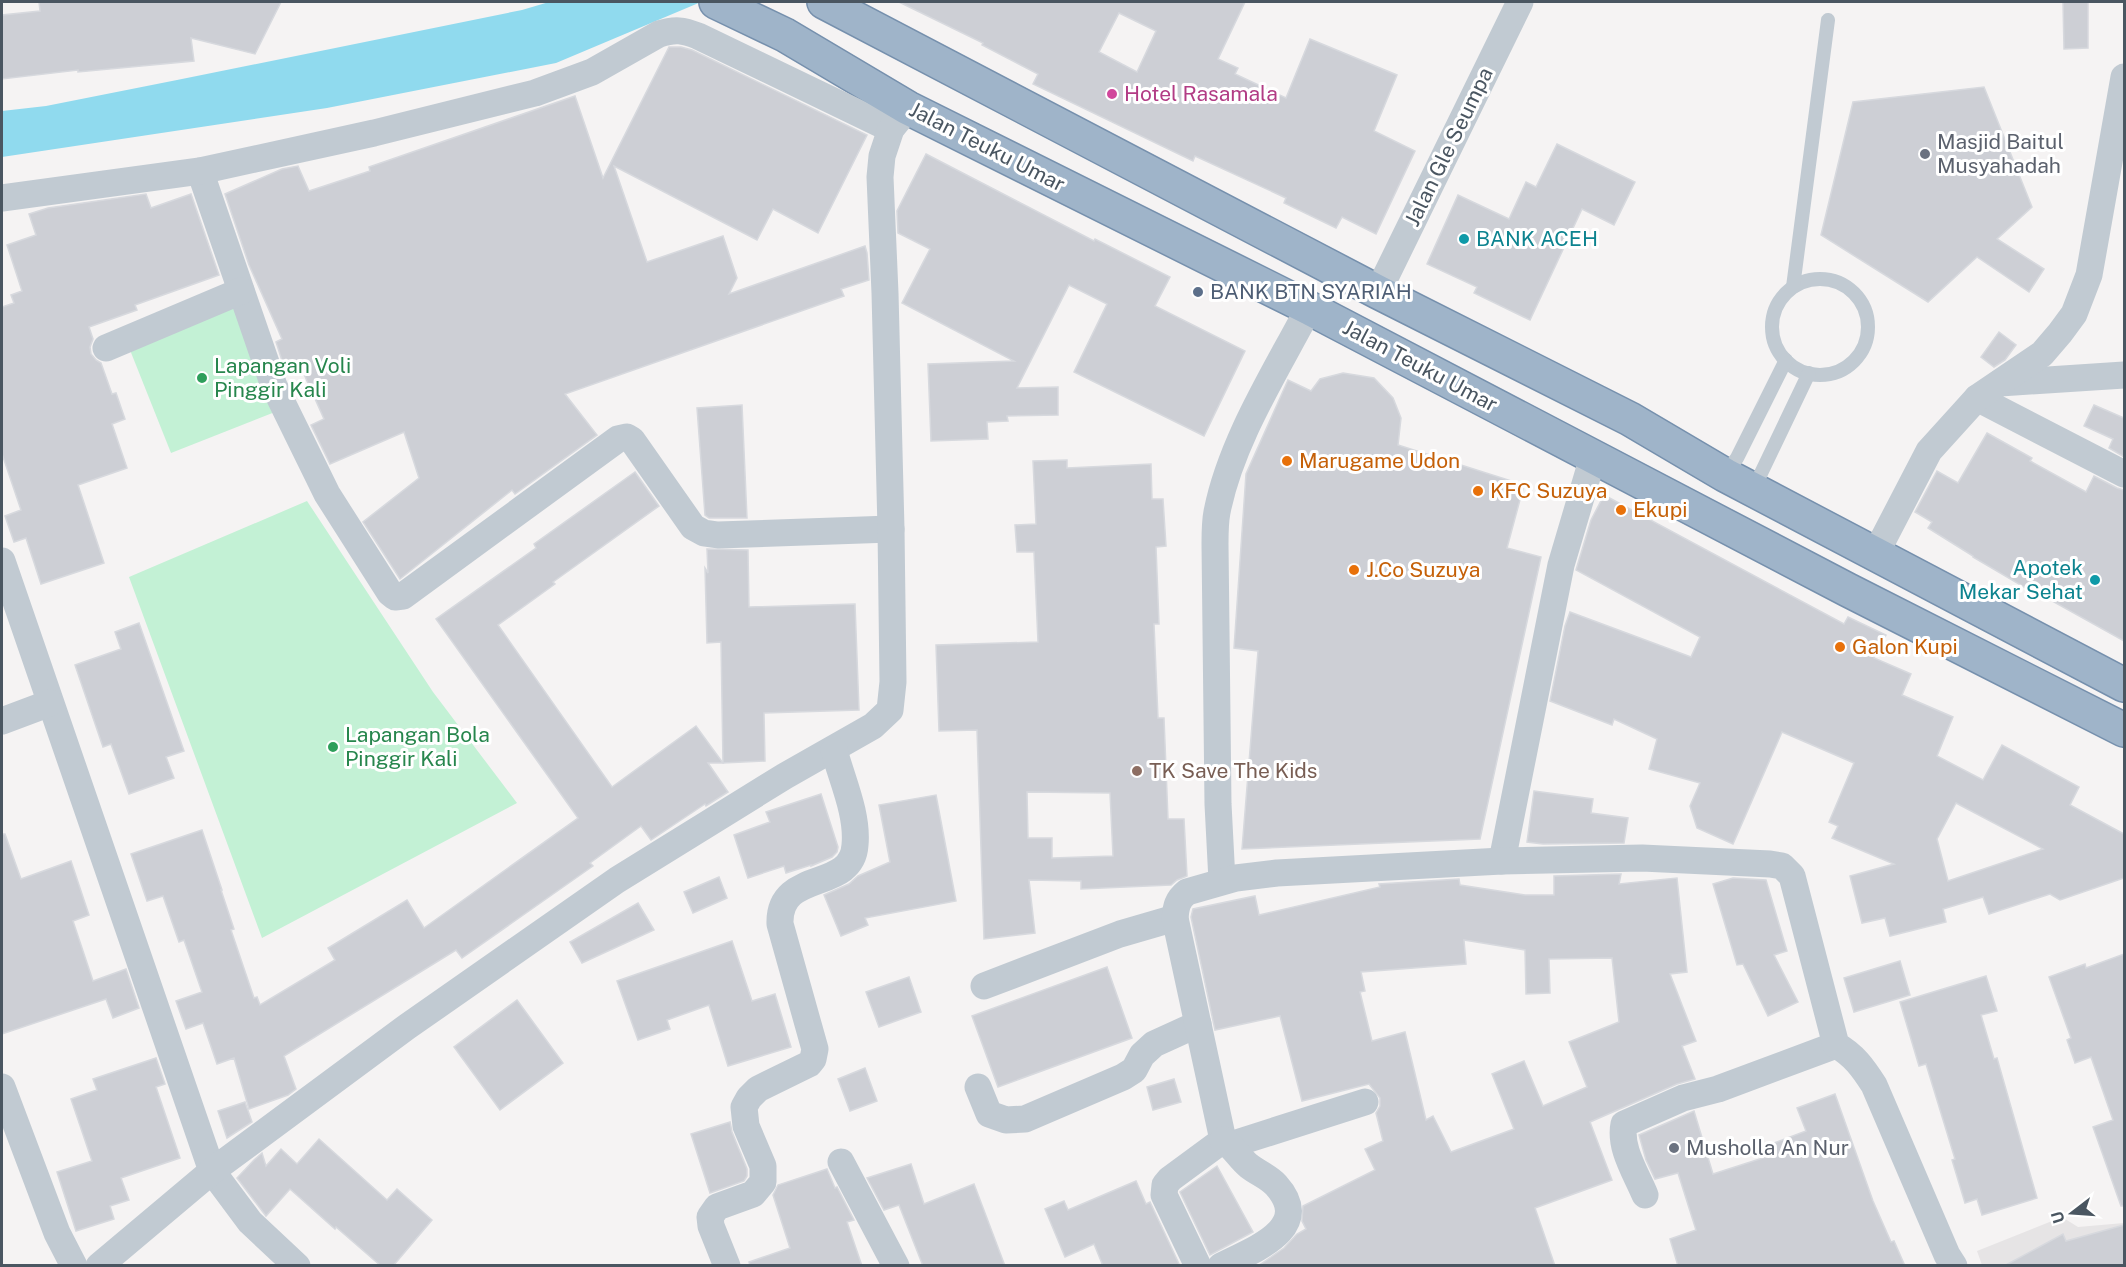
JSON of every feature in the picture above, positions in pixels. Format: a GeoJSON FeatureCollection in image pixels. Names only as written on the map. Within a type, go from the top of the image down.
{"type":"FeatureCollection","features":[{"type":"Feature","properties":{"kind":"highway","name":"Jalan Teuku Umar"},"geometry":{"type":"LineString","coordinates":[[716,2],[785,35],[900,118],[1309,308],[1848,590],[2124,730]]}},
{"type":"Feature","properties":{"kind":"highway"},"geometry":{"type":"LineString","coordinates":[[824,2],[1378,292],[1644,427],[1725,475],[2124,685]]}},
{"type":"Feature","properties":{"kind":"street","name":"Jalan Gle Seumpa"},"geometry":{"type":"LineString","coordinates":[[1378,292],[1520,2]]}},
{"type":"Feature","properties":{"kind":"street"},"geometry":{"type":"LineString","coordinates":[[2,198],[200,171],[374,133],[535,93],[592,72],[659,34],[671,30],[682,30],[698,36],[900,118],[882,156],[880,177],[891,529],[893,682],[890,710],[873,726],[617,880],[408,1026],[212,1171],[99,1266]]}},
{"type":"Feature","properties":{"kind":"street"},"geometry":{"type":"LineString","coordinates":[[1876,553],[1929,451],[1977,398],[2042,354],[2067,324],[2082,296],[2089,275],[2124,86]]}},
{"type":"Feature","properties":{"kind":"street"},"geometry":{"type":"LineString","coordinates":[[200,171],[274,386],[327,494],[390,593],[395,597],[403,596],[618,439],[627,437],[632,440],[693,527],[704,533],[718,535],[891,529]]}},
{"type":"Feature","properties":{"kind":"street"},"geometry":{"type":"LineString","coordinates":[[106,348],[241,291]]}},
{"type":"Feature","properties":{"kind":"street"},"geometry":{"type":"LineString","coordinates":[[1222,881],[1218,804],[1215,544],[1217,513],[1225,484],[1244,434],[1309,308]]}},
{"type":"Feature","properties":{"kind":"street"},"geometry":{"type":"LineString","coordinates":[[2000,383],[2124,375]]}},
{"type":"Feature","properties":{"kind":"street"},"geometry":{"type":"LineString","coordinates":[[1977,398],[2124,474]]}},
{"type":"Feature","properties":{"kind":"street"},"geometry":{"type":"LineString","coordinates":[[1502,861],[1561,566],[1593,457]]}},
{"type":"Feature","properties":{"kind":"street"},"geometry":{"type":"LineString","coordinates":[[2,561],[212,1171],[250,1222],[297,1266]]}},
{"type":"Feature","properties":{"kind":"street"},"geometry":{"type":"LineString","coordinates":[[2,721],[50,703]]}},
{"type":"Feature","properties":{"kind":"street"},"geometry":{"type":"LineString","coordinates":[[727,1266],[711,1226],[710,1217],[717,1207],[753,1194],[763,1182],[763,1166],[746,1126],[744,1107],[758,1089],[809,1064],[813,1059],[815,1049],[779,915],[786,898],[808,884],[846,868],[853,856],[855,839],[853,817],[834,750]]}},
{"type":"Feature","properties":{"kind":"street"},"geometry":{"type":"LineString","coordinates":[[1221,1266],[1281,1231],[1288,1221],[1289,1210],[1286,1197],[1275,1182],[1248,1165],[1226,1143],[1175,918],[1177,904],[1181,897],[1187,892],[1222,881],[1277,873],[1502,861],[1642,858],[1782,866],[1791,876],[1836,1045],[1860,1063],[1874,1084],[1947,1255],[1954,1266]]}},
{"type":"Feature","properties":{"kind":"street"},"geometry":{"type":"LineString","coordinates":[[984,986],[1120,934],[1175,918]]}},
{"type":"Feature","properties":{"kind":"street"},"geometry":{"type":"LineString","coordinates":[[978,1087],[989,1114],[1005,1120],[1025,1119],[1123,1077],[1134,1070],[1142,1055],[1154,1044],[1198,1024]]}},
{"type":"Feature","properties":{"kind":"street"},"geometry":{"type":"LineString","coordinates":[[1645,1195],[1624,1146],[1622,1134],[1624,1124],[1683,1098],[1718,1089],[1836,1045]]}},
{"type":"Feature","properties":{"kind":"street"},"geometry":{"type":"LineString","coordinates":[[2,1088],[57,1233],[74,1266]]}},
{"type":"Feature","properties":{"kind":"street"},"geometry":{"type":"LineString","coordinates":[[1198,1266],[1164,1195],[1165,1185],[1170,1179],[1226,1143],[1365,1102]]}},
{"type":"Feature","properties":{"kind":"street"},"geometry":{"type":"LineString","coordinates":[[841,1162],[896,1266]]}},
{"type":"Feature","properties":{"kind":"lane"},"geometry":{"type":"LineString","coordinates":[[1793,287],[1828,20]]}},
{"type":"Feature","properties":{"kind":"lane"},"geometry":{"type":"LineString","coordinates":[[1818,278],[1844,285],[1855,294],[1868,318],[1865,345],[1858,357],[1848,366],[1822,375],[1796,368],[1786,360],[1773,335],[1776,308],[1783,296],[1793,287],[1818,278]]}},
{"type":"Feature","properties":{"kind":"lane"},"geometry":{"type":"LineString","coordinates":[[1725,475],[1737,458],[1786,360]]}},
{"type":"Feature","properties":{"kind":"lane"},"geometry":{"type":"LineString","coordinates":[[1753,490],[1809,373]]}},
{"type":"Feature","properties":{"kind":"shaded area"},"geometry":{"type":"Polygon","coordinates":[[[2062,1217],[2078,1227],[2124,1223],[2124,1265],[1982,1265],[1977,1251],[2062,1217]]]}},
{"type":"Feature","properties":{"kind":"green space","name":"Lapangan Voli Pinggir Kali"},"geometry":{"type":"Polygon","coordinates":[[[231,299],[275,412],[171,453],[128,345],[231,299]]]}},
{"type":"Feature","properties":{"kind":"green space","name":"Lapangan Bola Pinggir Kali"},"geometry":{"type":"Polygon","coordinates":[[[307,501],[433,692],[517,803],[262,938],[129,577],[307,501]]]}},
{"type":"Feature","properties":{"kind":"water"},"geometry":{"type":"Polygon","coordinates":[[[549,2],[701,2],[556,63],[327,108],[2,157],[2,111],[46,106],[177,80],[522,10],[549,2]]]}},
{"type":"Feature","properties":{"kind":"building"},"geometry":{"type":"Polygon","coordinates":[[[39,2],[281,2],[255,54],[191,38],[194,61],[78,72],[78,70],[2,79],[2,15],[40,11],[39,2]]]}},
{"type":"Feature","properties":{"kind":"building"},"geometry":{"type":"Polygon","coordinates":[[[899,2],[1245,2],[1218,59],[1238,68],[1235,74],[1286,98],[1310,39],[1397,75],[1374,131],[1415,151],[1376,234],[1342,217],[1336,228],[1284,203],[1286,198],[1195,156],[1193,161],[1033,84],[1038,74],[982,45],[983,43],[899,2]],[[1119,13],[1099,52],[1137,72],[1156,31],[1119,13]]]}},
{"type":"Feature","properties":{"kind":"building"},"geometry":{"type":"Polygon","coordinates":[[[2063,2],[2088,2],[2088,48],[2064,49],[2063,2]]]}},
{"type":"Feature","properties":{"kind":"building"},"geometry":{"type":"Polygon","coordinates":[[[669,47],[692,50],[867,135],[818,233],[773,209],[757,240],[614,166],[647,262],[723,236],[737,278],[729,294],[865,246],[869,280],[841,289],[844,296],[565,394],[597,435],[515,494],[512,490],[400,579],[363,522],[419,478],[404,432],[330,464],[311,425],[324,419],[299,363],[285,370],[276,342],[282,339],[249,265],[225,194],[282,169],[298,166],[309,191],[370,171],[369,167],[575,96],[603,178],[669,47]]]}},
{"type":"Feature","properties":{"kind":"building","name":"Masjid Baitul Musyahadah"},"geometry":{"type":"Polygon","coordinates":[[[1984,87],[2032,207],[1997,239],[2044,269],[2029,292],[1977,257],[1928,302],[1821,235],[1853,102],[1984,87]]]}},
{"type":"Feature","properties":{"kind":"building"},"geometry":{"type":"Polygon","coordinates":[[[1557,144],[1635,182],[1614,225],[1582,209],[1530,320],[1474,293],[1477,287],[1427,264],[1458,195],[1509,219],[1526,182],[1536,187],[1557,144]]]}},
{"type":"Feature","properties":{"kind":"building"},"geometry":{"type":"Polygon","coordinates":[[[926,154],[1094,241],[1095,239],[1170,277],[1155,306],[1245,351],[1204,436],[1074,372],[1107,304],[1069,285],[1017,388],[1058,387],[1058,415],[1007,416],[1008,421],[987,422],[988,439],[931,441],[928,364],[1014,361],[902,303],[930,249],[898,233],[897,211],[926,154]]]}},
{"type":"Feature","properties":{"kind":"building"},"geometry":{"type":"Polygon","coordinates":[[[146,194],[151,208],[191,194],[219,275],[135,305],[137,310],[89,327],[93,339],[90,347],[91,354],[101,363],[112,394],[116,393],[125,419],[112,424],[127,468],[78,485],[104,563],[41,584],[26,538],[14,542],[5,516],[21,510],[2,454],[2,307],[14,303],[11,295],[22,291],[7,245],[36,235],[29,214],[48,208],[146,194]]]}},
{"type":"Feature","properties":{"kind":"building"},"geometry":{"type":"Polygon","coordinates":[[[1999,332],[2016,345],[2005,360],[1994,367],[1981,357],[1999,332]]]}},
{"type":"Feature","properties":{"kind":"building"},"geometry":{"type":"Polygon","coordinates":[[[1343,373],[1374,378],[1393,398],[1401,418],[1398,445],[1524,485],[1507,548],[1541,557],[1480,839],[1242,849],[1258,651],[1234,648],[1246,474],[1288,380],[1311,391],[1320,379],[1343,373]]]}},
{"type":"Feature","properties":{"kind":"building"},"geometry":{"type":"Polygon","coordinates":[[[742,405],[747,518],[709,518],[705,515],[697,408],[742,405]]]}},
{"type":"Feature","properties":{"kind":"building"},"geometry":{"type":"Polygon","coordinates":[[[2094,405],[2124,418],[2124,457],[2109,448],[2113,439],[2084,426],[2094,405]]]}},
{"type":"Feature","properties":{"kind":"building"},"geometry":{"type":"Polygon","coordinates":[[[1987,433],[2032,458],[2030,461],[2086,492],[2094,476],[2124,490],[2124,641],[2047,598],[2046,600],[1973,557],[1928,528],[1932,522],[1915,512],[1937,471],[1958,483],[1987,433]]]}},
{"type":"Feature","properties":{"kind":"building"},"geometry":{"type":"Polygon","coordinates":[[[1067,460],[1067,468],[1151,464],[1152,499],[1163,499],[1166,546],[1156,547],[1159,624],[1154,624],[1158,718],[1164,718],[1168,819],[1184,819],[1187,876],[1171,885],[1081,889],[1081,881],[1029,880],[1035,933],[984,939],[977,730],[939,731],[936,645],[1038,642],[1034,552],[1017,552],[1015,525],[1036,524],[1033,461],[1067,460]],[[1027,792],[1028,838],[1052,838],[1052,858],[1113,856],[1110,793],[1027,792]]]}},
{"type":"Feature","properties":{"kind":"building"},"geometry":{"type":"Polygon","coordinates":[[[635,472],[659,506],[553,582],[555,584],[498,625],[612,787],[696,726],[723,763],[708,763],[728,792],[706,806],[705,804],[651,840],[641,826],[590,863],[593,866],[462,958],[456,950],[284,1056],[296,1089],[288,1095],[249,1109],[234,1058],[217,1064],[203,1023],[186,1029],[176,1001],[202,992],[184,940],[179,942],[163,896],[147,901],[131,854],[202,830],[234,929],[231,930],[254,998],[257,997],[260,1005],[335,960],[328,948],[407,900],[424,928],[578,818],[436,619],[536,548],[534,544],[635,472]]]}},
{"type":"Feature","properties":{"kind":"building"},"geometry":{"type":"Polygon","coordinates":[[[1604,495],[1844,624],[1848,617],[1886,635],[1874,658],[1911,674],[1902,695],[1953,717],[1937,756],[1983,780],[2002,745],[2079,787],[2070,805],[2124,834],[2124,878],[2060,900],[2050,894],[1989,914],[1983,897],[1943,909],[1946,922],[1890,936],[1885,918],[1862,923],[1850,876],[1894,864],[1832,838],[1838,826],[1829,822],[1854,763],[1782,732],[1733,844],[1697,828],[1690,806],[1700,783],[1649,769],[1657,739],[1614,719],[1612,725],[1550,701],[1565,626],[1570,612],[1691,657],[1700,637],[1576,570],[1591,520],[1604,495]],[[1956,803],[1937,839],[1948,881],[2043,849],[1956,803]]]}},
{"type":"Feature","properties":{"kind":"building"},"geometry":{"type":"Polygon","coordinates":[[[707,549],[748,550],[749,607],[855,604],[859,710],[764,713],[765,761],[723,763],[721,642],[707,643],[705,568],[708,573],[707,549]]]}},
{"type":"Feature","properties":{"kind":"building"},"geometry":{"type":"Polygon","coordinates":[[[139,623],[184,751],[166,757],[174,778],[129,794],[111,744],[103,747],[75,665],[121,649],[115,632],[139,623]]]}},
{"type":"Feature","properties":{"kind":"building"},"geometry":{"type":"Polygon","coordinates":[[[1534,791],[1593,799],[1591,813],[1628,818],[1624,843],[1543,844],[1527,842],[1534,791]]]}},
{"type":"Feature","properties":{"kind":"building"},"geometry":{"type":"Polygon","coordinates":[[[821,794],[838,847],[837,852],[832,857],[811,866],[786,873],[784,866],[748,878],[734,835],[770,822],[766,812],[821,794]]]}},
{"type":"Feature","properties":{"kind":"building"},"geometry":{"type":"Polygon","coordinates":[[[936,795],[956,901],[865,918],[868,925],[841,936],[824,895],[890,862],[879,805],[936,795]]]}},
{"type":"Feature","properties":{"kind":"building"},"geometry":{"type":"Polygon","coordinates":[[[2,834],[5,834],[21,879],[71,861],[89,915],[73,921],[93,981],[126,969],[139,1008],[113,1018],[106,999],[2,1034],[2,834]]]}},
{"type":"Feature","properties":{"kind":"building"},"geometry":{"type":"Polygon","coordinates":[[[1621,874],[1619,884],[1677,878],[1687,972],[1670,974],[1696,1041],[1682,1046],[1695,1079],[1677,1084],[1590,1122],[1612,1180],[1535,1208],[1555,1266],[1258,1266],[1306,1229],[1302,1221],[1303,1206],[1375,1170],[1365,1149],[1383,1141],[1376,1113],[1380,1106],[1380,1098],[1369,1084],[1302,1101],[1280,1016],[1215,1030],[1191,917],[1193,909],[1255,896],[1259,915],[1380,887],[1379,884],[1459,879],[1460,885],[1525,895],[1554,895],[1554,876],[1621,874]],[[1464,940],[1466,964],[1361,972],[1365,991],[1360,992],[1372,1041],[1405,1032],[1426,1120],[1433,1116],[1451,1152],[1514,1129],[1492,1074],[1524,1061],[1543,1106],[1587,1087],[1569,1042],[1619,1022],[1612,958],[1549,959],[1550,993],[1526,994],[1525,950],[1464,940]]]}},
{"type":"Feature","properties":{"kind":"building"},"geometry":{"type":"Polygon","coordinates":[[[719,877],[727,898],[693,913],[684,892],[719,877]]]}},
{"type":"Feature","properties":{"kind":"building"},"geometry":{"type":"Polygon","coordinates":[[[1733,878],[1766,880],[1787,951],[1774,955],[1798,1002],[1768,1016],[1743,964],[1737,965],[1713,884],[1733,878]]]}},
{"type":"Feature","properties":{"kind":"building"},"geometry":{"type":"Polygon","coordinates":[[[638,903],[654,930],[582,963],[570,942],[638,903]]]}},
{"type":"Feature","properties":{"kind":"building"},"geometry":{"type":"Polygon","coordinates":[[[732,941],[752,1001],[775,994],[791,1047],[728,1066],[709,1005],[667,1020],[670,1029],[638,1040],[617,981],[732,941]]]}},
{"type":"Feature","properties":{"kind":"building"},"geometry":{"type":"Polygon","coordinates":[[[2124,954],[2124,1206],[2121,1206],[2093,1127],[2113,1120],[2091,1057],[2075,1063],[2067,1040],[2071,1038],[2049,977],[2085,964],[2086,968],[2124,954]]]}},
{"type":"Feature","properties":{"kind":"building"},"geometry":{"type":"Polygon","coordinates":[[[1900,961],[1910,995],[1854,1012],[1844,978],[1900,961]]]}},
{"type":"Feature","properties":{"kind":"building"},"geometry":{"type":"Polygon","coordinates":[[[1107,967],[1132,1038],[998,1087],[972,1016],[1107,967]]]}},
{"type":"Feature","properties":{"kind":"building"},"geometry":{"type":"Polygon","coordinates":[[[1986,976],[1997,1011],[1981,1015],[1994,1059],[1997,1058],[2037,1198],[1982,1215],[1977,1199],[1965,1203],[1952,1160],[1955,1159],[1926,1064],[1919,1066],[1900,1002],[1986,976]]]}},
{"type":"Feature","properties":{"kind":"building"},"geometry":{"type":"Polygon","coordinates":[[[909,977],[921,1012],[879,1027],[866,992],[909,977]]]}},
{"type":"Feature","properties":{"kind":"building"},"geometry":{"type":"Polygon","coordinates":[[[517,1000],[563,1063],[500,1110],[454,1047],[517,1000]]]}},
{"type":"Feature","properties":{"kind":"building"},"geometry":{"type":"Polygon","coordinates":[[[156,1058],[165,1084],[156,1087],[180,1158],[121,1178],[129,1200],[110,1206],[114,1219],[76,1231],[57,1172],[92,1161],[71,1099],[97,1090],[93,1079],[156,1058]]]}},
{"type":"Feature","properties":{"kind":"building"},"geometry":{"type":"Polygon","coordinates":[[[865,1068],[877,1101],[850,1111],[838,1079],[865,1068]]]}},
{"type":"Feature","properties":{"kind":"building"},"geometry":{"type":"Polygon","coordinates":[[[1174,1079],[1181,1102],[1153,1110],[1147,1087],[1174,1079]]]}},
{"type":"Feature","properties":{"kind":"building"},"geometry":{"type":"Polygon","coordinates":[[[1835,1094],[1873,1201],[1891,1242],[1894,1241],[1905,1266],[1678,1266],[1670,1239],[1696,1230],[1678,1173],[1655,1179],[1646,1160],[1639,1135],[1694,1111],[1713,1174],[1769,1156],[1766,1146],[1806,1131],[1797,1108],[1835,1094]]]}},
{"type":"Feature","properties":{"kind":"building"},"geometry":{"type":"Polygon","coordinates":[[[245,1102],[252,1122],[227,1138],[218,1111],[245,1102]]]}},
{"type":"Feature","properties":{"kind":"building"},"geometry":{"type":"Polygon","coordinates":[[[730,1122],[747,1169],[747,1176],[744,1181],[710,1193],[691,1134],[730,1122]]]}},
{"type":"Feature","properties":{"kind":"building"},"geometry":{"type":"Polygon","coordinates":[[[319,1139],[387,1200],[397,1189],[432,1220],[393,1266],[381,1266],[290,1189],[266,1216],[237,1178],[262,1153],[266,1166],[281,1149],[297,1164],[319,1139]]]}},
{"type":"Feature","properties":{"kind":"building"},"geometry":{"type":"Polygon","coordinates":[[[911,1164],[924,1204],[974,1184],[1005,1266],[923,1266],[899,1205],[884,1210],[867,1178],[911,1164]]]}},
{"type":"Feature","properties":{"kind":"building"},"geometry":{"type":"Polygon","coordinates":[[[1217,1166],[1253,1232],[1210,1255],[1180,1192],[1217,1166]]]}},
{"type":"Feature","properties":{"kind":"building"},"geometry":{"type":"Polygon","coordinates":[[[827,1169],[835,1188],[837,1187],[854,1220],[847,1222],[862,1266],[750,1266],[749,1262],[790,1248],[773,1195],[778,1185],[827,1169]]]}},
{"type":"Feature","properties":{"kind":"building"},"geometry":{"type":"Polygon","coordinates":[[[1136,1181],[1146,1204],[1150,1202],[1180,1266],[1103,1266],[1094,1244],[1065,1257],[1045,1209],[1064,1201],[1068,1210],[1136,1181]]]}},
{"type":"Feature","properties":{"kind":"building"},"geometry":{"type":"Polygon","coordinates":[[[2124,1225],[2124,1266],[2004,1266],[2063,1234],[2066,1241],[2124,1225]]]}},
{"type":"Feature","properties":{"kind":"place","name":"Hotel Rasamala"},"geometry":{"type":"Point","coordinates":[1112,94]}},
{"type":"Feature","properties":{"kind":"place","name":"Masjid Baitul Musyahadah"},"geometry":{"type":"Point","coordinates":[1925,154]}},
{"type":"Feature","properties":{"kind":"place","name":"BANK ACEH"},"geometry":{"type":"Point","coordinates":[1464,239]}},
{"type":"Feature","properties":{"kind":"place","name":"BANK BTN SYARIAH"},"geometry":{"type":"Point","coordinates":[1198,292]}},
{"type":"Feature","properties":{"kind":"place","name":"Lapangan Voli Pinggir Kali"},"geometry":{"type":"Point","coordinates":[202,378]}},
{"type":"Feature","properties":{"kind":"place","name":"Marugame Udon"},"geometry":{"type":"Point","coordinates":[1287,461]}},
{"type":"Feature","properties":{"kind":"place","name":"KFC Suzuya"},"geometry":{"type":"Point","coordinates":[1478,491]}},
{"type":"Feature","properties":{"kind":"place","name":"Ekupi"},"geometry":{"type":"Point","coordinates":[1621,510]}},
{"type":"Feature","properties":{"kind":"place","name":"J.Co Suzuya"},"geometry":{"type":"Point","coordinates":[1354,570]}},
{"type":"Feature","properties":{"kind":"place","name":"Apotek Mekar Sehat"},"geometry":{"type":"Point","coordinates":[2095,580]}},
{"type":"Feature","properties":{"kind":"place","name":"Galon Kupi"},"geometry":{"type":"Point","coordinates":[1840,647]}},
{"type":"Feature","properties":{"kind":"place","name":"Lapangan Bola Pinggir Kali"},"geometry":{"type":"Point","coordinates":[333,747]}},
{"type":"Feature","properties":{"kind":"place","name":"TK Save The Kids"},"geometry":{"type":"Point","coordinates":[1137,771]}},
{"type":"Feature","properties":{"kind":"place","name":"Musholla An Nur"},"geometry":{"type":"Point","coordinates":[1674,1148]}}]}
